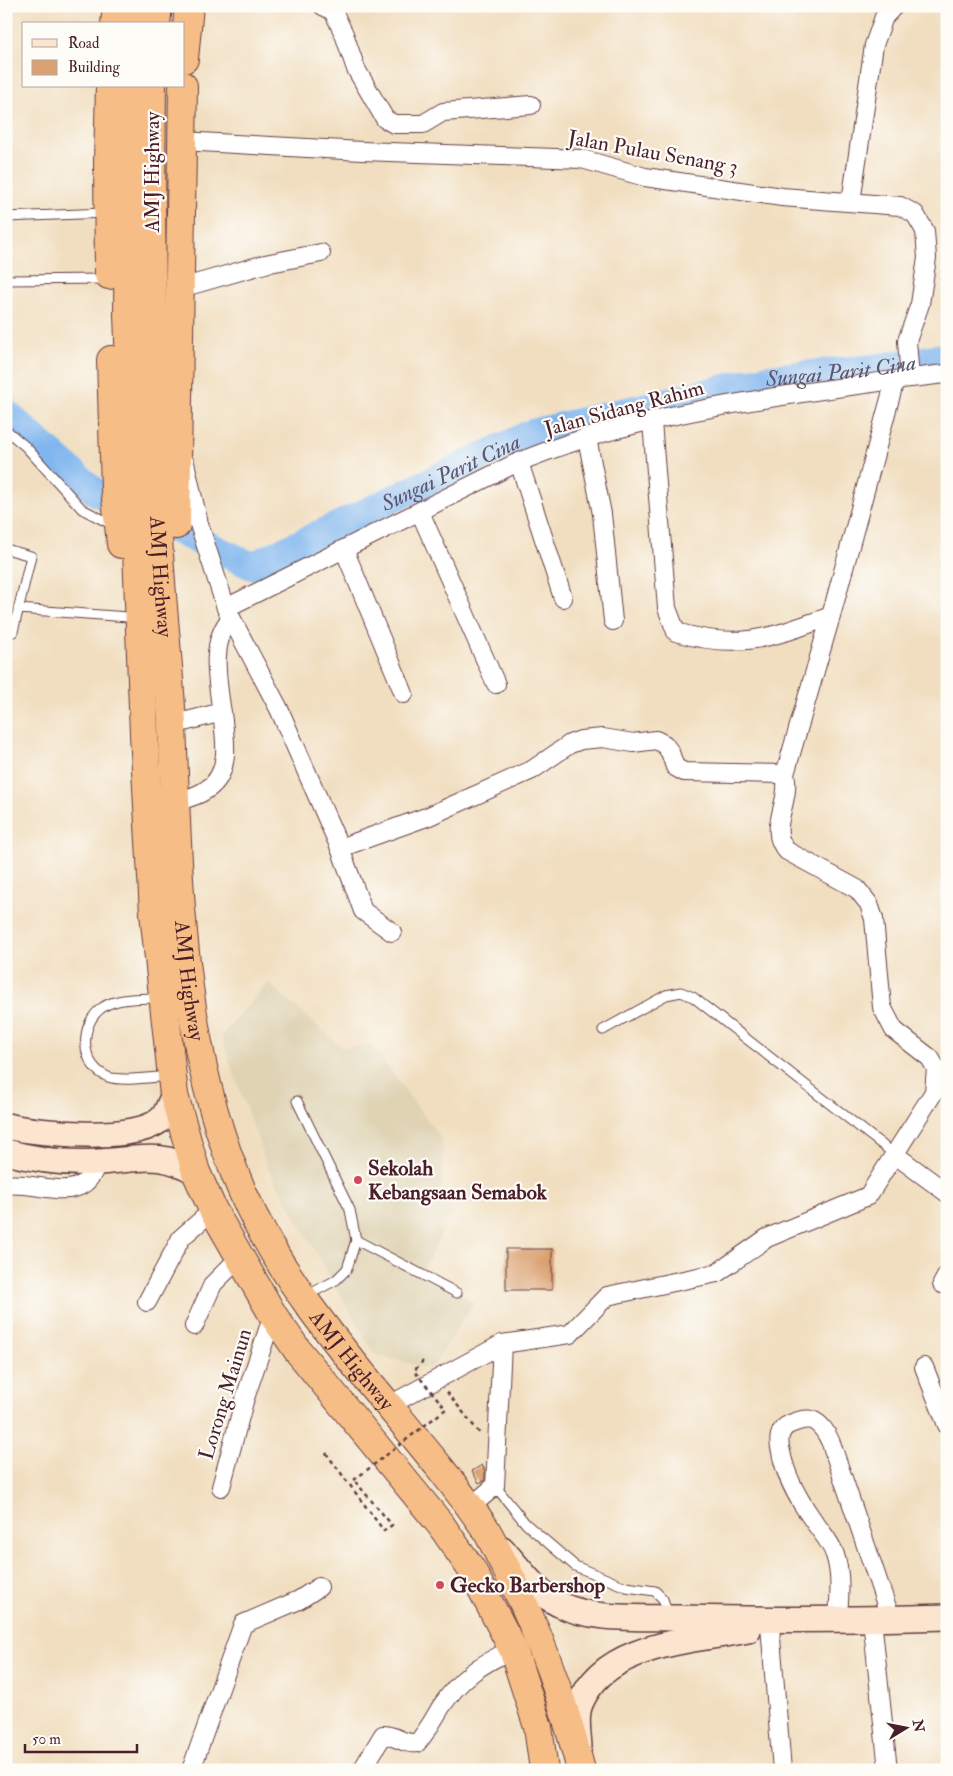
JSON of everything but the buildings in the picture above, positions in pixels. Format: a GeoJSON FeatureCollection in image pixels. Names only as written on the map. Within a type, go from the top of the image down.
{"type":"FeatureCollection","features":[{"type":"Feature","properties":{"kind":"highway"},"geometry":{"type":"LineString","coordinates":[[111,6],[113,22]]}},
{"type":"Feature","properties":{"kind":"highway"},"geometry":{"type":"LineString","coordinates":[[113,22],[117,6]]}},
{"type":"Feature","properties":{"kind":"highway"},"geometry":{"type":"LineString","coordinates":[[135,22],[137,6]]}},
{"type":"Feature","properties":{"kind":"highway"},"geometry":{"type":"LineString","coordinates":[[156,22],[158,6]]}},
{"type":"Feature","properties":{"kind":"highway"},"geometry":{"type":"LineString","coordinates":[[185,48],[189,6]]}},
{"type":"Feature","properties":{"kind":"highway"},"geometry":{"type":"LineString","coordinates":[[110,88],[109,279],[149,518]]}},
{"type":"Feature","properties":{"kind":"highway","name":"AMJ Highway"},"geometry":{"type":"LineString","coordinates":[[130,88],[149,518],[144,734],[154,912],[173,1086],[196,1172],[212,1210],[273,1314],[298,1351],[441,1525],[472,1570],[513,1650],[538,1727],[544,1770]]}},
{"type":"Feature","properties":{"kind":"highway","name":"AMJ Highway"},"geometry":{"type":"LineString","coordinates":[[140,313],[152,88]]}},
{"type":"Feature","properties":{"kind":"highway"},"geometry":{"type":"LineString","coordinates":[[144,734],[128,617],[149,518],[178,433],[183,88]]}},
{"type":"Feature","properties":{"kind":"highway","name":"AMJ Highway"},"geometry":{"type":"LineString","coordinates":[[149,518],[172,724],[174,802],[181,902],[195,1029],[215,1121],[244,1197],[304,1298],[488,1532],[528,1610],[568,1718],[581,1770]]}},
{"type":"Feature","properties":{"kind":"street"},"geometry":{"type":"LineString","coordinates":[[323,6],[333,11],[344,34],[356,69],[385,118],[394,124],[423,124],[443,112],[531,105]]}},
{"type":"Feature","properties":{"kind":"street"},"geometry":{"type":"LineString","coordinates":[[851,202],[874,45],[884,17],[894,6]]}},
{"type":"Feature","properties":{"kind":"street","name":"Jalan Pulau Senang 3"},"geometry":{"type":"LineString","coordinates":[[182,141],[362,151],[582,159],[645,177],[782,197],[900,206],[915,214],[925,231],[927,258],[920,304],[907,341],[905,370],[785,774],[788,787],[777,833],[780,844],[787,851],[857,889],[869,904],[874,919],[882,1007],[894,1030],[930,1058],[936,1068],[934,1092],[894,1154]]}},
{"type":"Feature","properties":{"kind":"street"},"geometry":{"type":"LineString","coordinates":[[181,288],[265,264],[321,253]]}},
{"type":"Feature","properties":{"kind":"street","name":"Jalan Sidang Rahim"},"geometry":{"type":"LineString","coordinates":[[229,613],[344,549],[519,462],[587,438],[737,403],[905,370],[947,374]]}},
{"type":"Feature","properties":{"kind":"street"},"geometry":{"type":"LineString","coordinates":[[652,422],[667,608],[676,632],[724,641],[752,641],[767,638],[831,616]]}},
{"type":"Feature","properties":{"kind":"street"},"geometry":{"type":"LineString","coordinates":[[587,438],[603,522],[613,621]]}},
{"type":"Feature","properties":{"kind":"street"},"geometry":{"type":"LineString","coordinates":[[519,462],[563,598]]}},
{"type":"Feature","properties":{"kind":"street"},"geometry":{"type":"LineString","coordinates":[[420,512],[496,684]]}},
{"type":"Feature","properties":{"kind":"street"},"geometry":{"type":"LineString","coordinates":[[149,518],[217,584],[229,613],[279,709],[340,848],[363,911],[392,932]]}},
{"type":"Feature","properties":{"kind":"street"},"geometry":{"type":"LineString","coordinates":[[344,549],[404,694]]}},
{"type":"Feature","properties":{"kind":"street"},"geometry":{"type":"LineString","coordinates":[[174,802],[208,790],[218,778],[224,761],[222,712],[217,686],[216,653],[219,636],[229,613]]}},
{"type":"Feature","properties":{"kind":"street"},"geometry":{"type":"LineString","coordinates":[[172,724],[222,712]]}},
{"type":"Feature","properties":{"kind":"street"},"geometry":{"type":"LineString","coordinates":[[340,848],[429,816],[532,770],[570,744],[592,738],[632,743],[656,740],[664,744],[670,752],[675,767],[684,772],[785,774]]}},
{"type":"Feature","properties":{"kind":"street"},"geometry":{"type":"LineString","coordinates":[[6,1126],[29,1131],[110,1134],[132,1132],[147,1128],[162,1119],[173,1086]]}},
{"type":"Feature","properties":{"kind":"street"},"geometry":{"type":"LineString","coordinates":[[6,1152],[48,1160],[97,1162],[162,1158],[178,1161],[196,1172]]}},
{"type":"Feature","properties":{"kind":"street"},"geometry":{"type":"LineString","coordinates":[[388,1406],[436,1378],[502,1344],[570,1334],[607,1296],[717,1273],[767,1238],[868,1196],[894,1154],[947,1193]]}},
{"type":"Feature","properties":{"kind":"street"},"geometry":{"type":"LineString","coordinates":[[6,1186],[34,1185],[67,1190],[89,1179],[97,1162]]}},
{"type":"Feature","properties":{"kind":"street"},"geometry":{"type":"LineString","coordinates":[[147,1302],[181,1238],[212,1210]]}},
{"type":"Feature","properties":{"kind":"street"},"geometry":{"type":"LineString","coordinates":[[194,1326],[213,1284],[239,1258]]}},
{"type":"Feature","properties":{"kind":"street","name":"Lorong Mainun"},"geometry":{"type":"LineString","coordinates":[[221,1487],[245,1398],[273,1314]]}},
{"type":"Feature","properties":{"kind":"street"},"geometry":{"type":"LineString","coordinates":[[469,1508],[495,1486],[502,1344]]}},
{"type":"Feature","properties":{"kind":"street"},"geometry":{"type":"LineString","coordinates":[[924,1367],[947,1425]]}},
{"type":"Feature","properties":{"kind":"street"},"geometry":{"type":"LineString","coordinates":[[838,1620],[839,1571],[835,1555],[828,1541],[794,1491],[786,1475],[778,1442],[780,1431],[785,1426],[798,1420],[809,1419],[818,1422],[832,1443],[881,1619],[888,1770]]}},
{"type":"Feature","properties":{"kind":"street"},"geometry":{"type":"LineString","coordinates":[[488,1532],[534,1586],[558,1604],[583,1613],[797,1621],[947,1618]]}},
{"type":"Feature","properties":{"kind":"street"},"geometry":{"type":"LineString","coordinates":[[191,1770],[243,1624],[299,1600],[319,1587]]}},
{"type":"Feature","properties":{"kind":"street"},"geometry":{"type":"LineString","coordinates":[[581,1770],[577,1730],[580,1705],[593,1682],[611,1664],[638,1651],[797,1621]]}},
{"type":"Feature","properties":{"kind":"street"},"geometry":{"type":"LineString","coordinates":[[770,1626],[782,1770]]}},
{"type":"Feature","properties":{"kind":"street"},"geometry":{"type":"LineString","coordinates":[[362,1770],[384,1735],[391,1735],[404,1742],[417,1743],[428,1730],[441,1707],[462,1681],[481,1664],[513,1650]]}},
{"type":"Feature","properties":{"kind":"lane"},"geometry":{"type":"LineString","coordinates":[[6,217],[108,212]]}},
{"type":"Feature","properties":{"kind":"lane"},"geometry":{"type":"LineString","coordinates":[[6,280],[109,279]]}},
{"type":"Feature","properties":{"kind":"lane"},"geometry":{"type":"LineString","coordinates":[[6,430],[26,447],[82,509],[149,518]]}},
{"type":"Feature","properties":{"kind":"lane"},"geometry":{"type":"LineString","coordinates":[[6,549],[31,556],[13,632],[6,635]]}},
{"type":"Feature","properties":{"kind":"lane"},"geometry":{"type":"LineString","coordinates":[[18,609],[128,617]]}},
{"type":"Feature","properties":{"kind":"lane"},"geometry":{"type":"LineString","coordinates":[[603,1030],[666,995],[681,992],[693,997],[894,1154]]}},
{"type":"Feature","properties":{"kind":"lane"},"geometry":{"type":"LineString","coordinates":[[163,998],[131,999],[104,1007],[89,1023],[86,1034],[86,1046],[92,1065],[108,1077],[173,1086]]}},
{"type":"Feature","properties":{"kind":"lane"},"geometry":{"type":"LineString","coordinates":[[297,1101],[350,1210],[356,1240],[347,1269],[336,1280],[304,1298]]}},
{"type":"Feature","properties":{"kind":"lane"},"geometry":{"type":"LineString","coordinates":[[356,1240],[457,1293]]}},
{"type":"Feature","properties":{"kind":"lane"},"geometry":{"type":"LineString","coordinates":[[495,1486],[526,1524],[575,1566],[626,1587],[655,1591],[663,1599],[668,1617]]}},
{"type":"Feature","properties":{"kind":"path"},"geometry":{"type":"LineString","coordinates":[[326,1453],[384,1532],[392,1525],[354,1480],[446,1409],[414,1371],[423,1361],[487,1442]]}},
{"type":"Feature","properties":{"kind":"shaded area","name":"Sekolah Kebangsaan Semabok"},"geometry":{"type":"Polygon","coordinates":[[[268,983],[342,1048],[371,1045],[443,1141],[441,1193],[452,1212],[424,1268],[474,1303],[431,1369],[375,1355],[267,1167],[221,1036],[268,983]]]}},
{"type":"Feature","properties":{"kind":"waterway","name":"Sungai Parit Cina"},"geometry":{"type":"LineString","coordinates":[[6,413],[94,491],[252,566],[532,433],[769,378],[874,368],[947,356]]}},
{"type":"Feature","properties":{"kind":"place","name":"Sekolah Kebangsaan Semabok"},"geometry":{"type":"Point","coordinates":[358,1180]}},
{"type":"Feature","properties":{"kind":"place","name":"Gecko Barbershop"},"geometry":{"type":"Point","coordinates":[440,1585]}}]}
